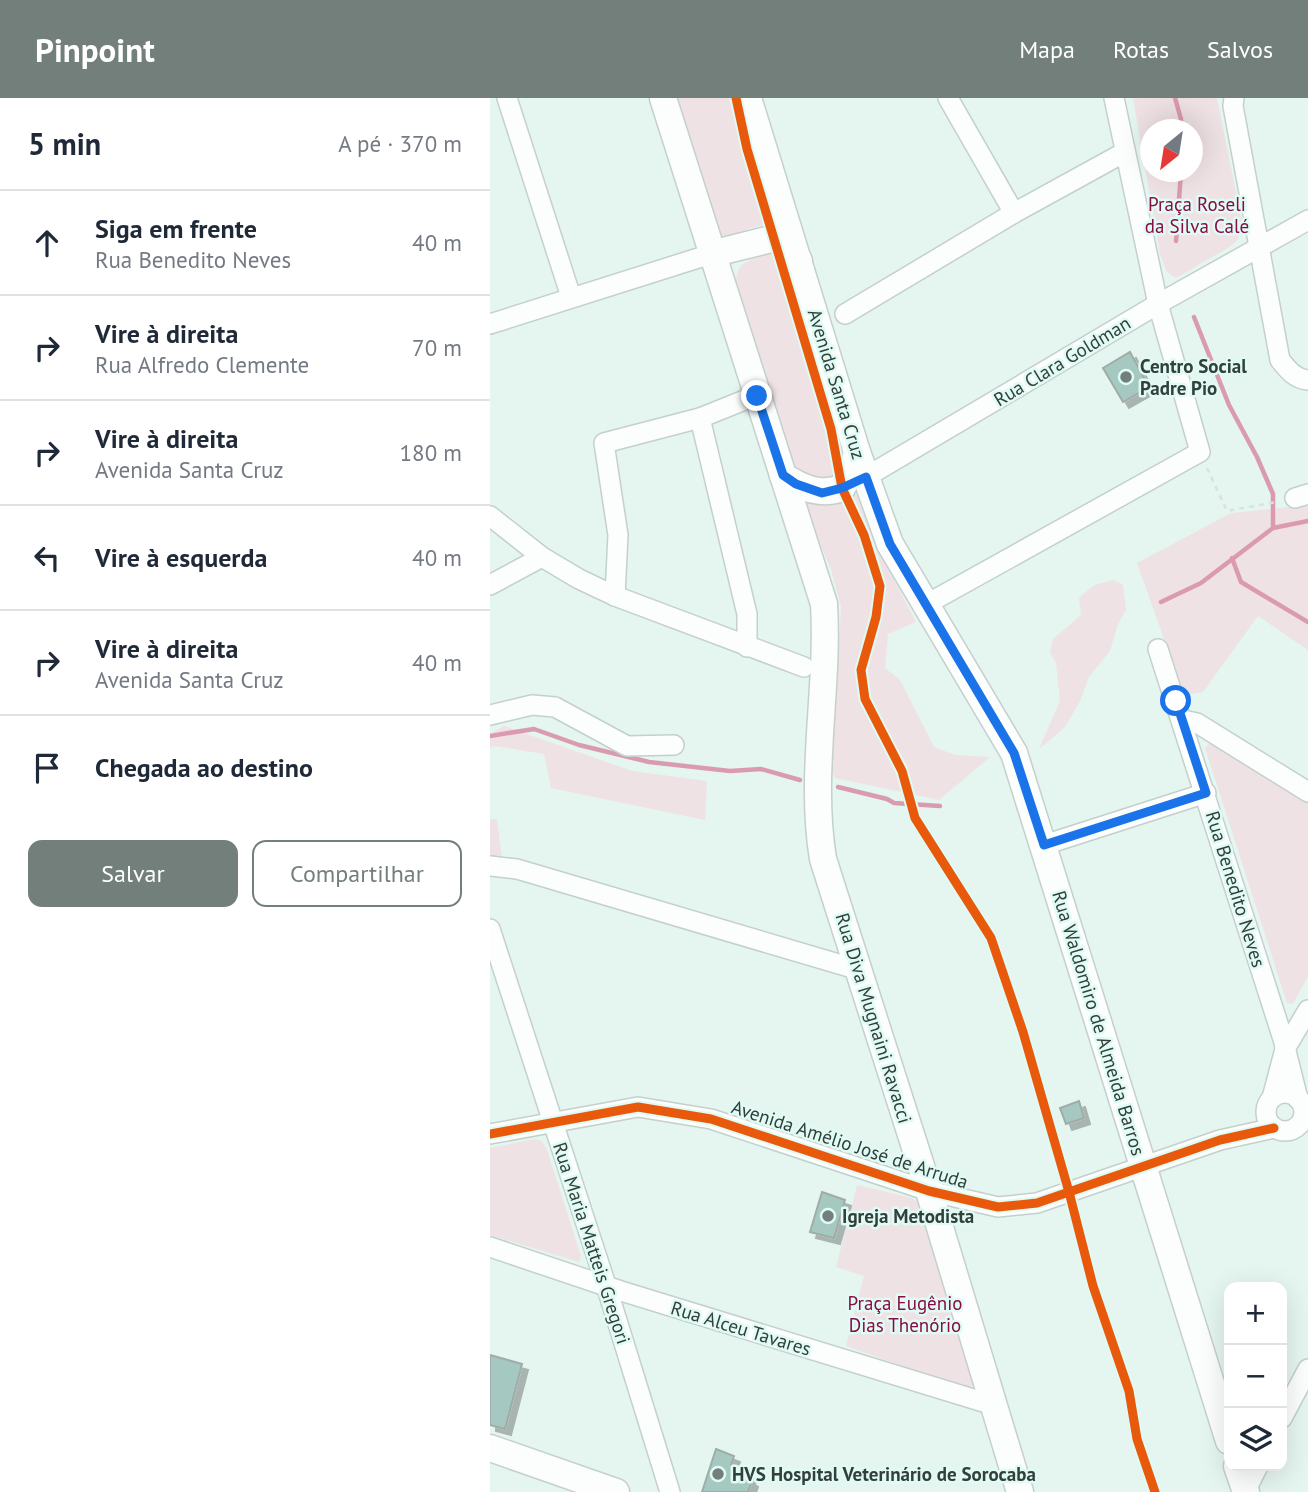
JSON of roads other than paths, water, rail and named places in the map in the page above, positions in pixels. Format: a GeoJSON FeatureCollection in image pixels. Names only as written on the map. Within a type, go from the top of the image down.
{"type":"FeatureCollection","features":[{"type":"Feature","properties":{"kind":"main road"},"geometry":{"type":"LineString","coordinates":[[663,98],[824,604],[814,662]]}},
{"type":"Feature","properties":{"kind":"main road","name":"Avenida Santa Cruz"},"geometry":{"type":"LineString","coordinates":[[748,98],[858,452],[854,465],[854,483],[1014,753],[1044,845]]}},
{"type":"Feature","properties":{"kind":"main road"},"geometry":{"type":"LineString","coordinates":[[711,254],[775,238],[788,246],[800,263]]}},
{"type":"Feature","properties":{"kind":"main road"},"geometry":{"type":"LineString","coordinates":[[722,287],[731,264],[740,251],[775,238]]}},
{"type":"Feature","properties":{"kind":"main road"},"geometry":{"type":"LineString","coordinates":[[783,475],[796,484],[815,491],[832,492],[854,483]]}},
{"type":"Feature","properties":{"kind":"main road","name":"Rua Diva Mugnaini Ravacci"},"geometry":{"type":"LineString","coordinates":[[814,662],[818,828],[823,859],[929,1191],[1020,1492]]}},
{"type":"Feature","properties":{"kind":"main road","name":"Rua Waldomiro de Almeida Barros"},"geometry":{"type":"LineString","coordinates":[[1044,845],[1224,1422]]}},
{"type":"Feature","properties":{"kind":"main road"},"geometry":{"type":"LineString","coordinates":[[490,1448],[617,1492]]}},
{"type":"Feature","properties":{"kind":"main road"},"geometry":{"type":"LineString","coordinates":[[1239,1471],[1245,1492]]}},
{"type":"Feature","properties":{"kind":"street"},"geometry":{"type":"LineString","coordinates":[[507,98],[571,297]]}},
{"type":"Feature","properties":{"kind":"street"},"geometry":{"type":"LineString","coordinates":[[948,98],[1014,213]]}},
{"type":"Feature","properties":{"kind":"street"},"geometry":{"type":"LineString","coordinates":[[925,605],[1200,452],[1158,304],[1114,98]]}},
{"type":"Feature","properties":{"kind":"street"},"geometry":{"type":"LineString","coordinates":[[1234,98],[1233,106],[1280,360],[1290,373],[1305,380]]}},
{"type":"Feature","properties":{"kind":"street"},"geometry":{"type":"LineString","coordinates":[[824,340],[845,314],[1014,213],[1125,152]]}},
{"type":"Feature","properties":{"kind":"street","name":"Rua Clara Goldman"},"geometry":{"type":"LineString","coordinates":[[854,483],[1158,304],[1308,220]]}},
{"type":"Feature","properties":{"kind":"street"},"geometry":{"type":"LineString","coordinates":[[490,324],[711,254]]}},
{"type":"Feature","properties":{"kind":"street"},"geometry":{"type":"LineString","coordinates":[[815,312],[845,314]]}},
{"type":"Feature","properties":{"kind":"street"},"geometry":{"type":"LineString","coordinates":[[615,596],[618,535],[604,443],[700,418],[757,396]]}},
{"type":"Feature","properties":{"kind":"street"},"geometry":{"type":"LineString","coordinates":[[700,418],[747,614],[747,647]]}},
{"type":"Feature","properties":{"kind":"street"},"geometry":{"type":"LineString","coordinates":[[490,516],[542,557],[615,596],[747,647],[814,662]]}},
{"type":"Feature","properties":{"kind":"street"},"geometry":{"type":"LineString","coordinates":[[490,585],[542,557]]}},
{"type":"Feature","properties":{"kind":"street","name":"Rua Benedito Neves"},"geometry":{"type":"LineString","coordinates":[[1158,649],[1206,793],[1303,1114]]}},
{"type":"Feature","properties":{"kind":"street"},"geometry":{"type":"LineString","coordinates":[[490,715],[532,705],[555,707],[627,746],[674,745]]}},
{"type":"Feature","properties":{"kind":"street"},"geometry":{"type":"LineString","coordinates":[[1182,720],[1197,723],[1308,792]]}},
{"type":"Feature","properties":{"kind":"street"},"geometry":{"type":"LineString","coordinates":[[1044,845],[1206,793]]}},
{"type":"Feature","properties":{"kind":"street"},"geometry":{"type":"LineString","coordinates":[[490,866],[517,869],[859,970]]}},
{"type":"Feature","properties":{"kind":"street","name":"Rua Maria Matteis Gregori"},"geometry":{"type":"LineString","coordinates":[[490,929],[607,1285],[664,1487]]}},
{"type":"Feature","properties":{"kind":"street"},"geometry":{"type":"LineString","coordinates":[[1308,1010],[1285,1049],[1265,1114],[1278,1130],[1308,1140]]}},
{"type":"Feature","properties":{"kind":"street"},"geometry":{"type":"LineString","coordinates":[[1272,1098],[1289,1093],[1303,1114]]}},
{"type":"Feature","properties":{"kind":"street","name":"Avenida Amélio José de Arruda"},"geometry":{"type":"LineString","coordinates":[[490,1135],[638,1107],[711,1119],[929,1191],[998,1207],[1037,1203],[1239,1134],[1294,1129],[1302,1120],[1303,1114]]}},
{"type":"Feature","properties":{"kind":"street","name":"Rua Alceu Tavares"},"geometry":{"type":"LineString","coordinates":[[490,1247],[993,1405]]}},
{"type":"Feature","properties":{"kind":"street"},"geometry":{"type":"LineString","coordinates":[[1287,1409],[1308,1369]]}},
{"type":"Feature","properties":{"kind":"street"},"geometry":{"type":"LineString","coordinates":[[1245,1492],[1256,1471]]}},
{"type":"Feature","properties":{"kind":"waterway"},"geometry":{"type":"LineString","coordinates":[[1175,98],[1181,119]]}},
{"type":"Feature","properties":{"kind":"waterway"},"geometry":{"type":"LineString","coordinates":[[1176,241],[1180,182]]}},
{"type":"Feature","properties":{"kind":"waterway"},"geometry":{"type":"LineString","coordinates":[[1194,317],[1229,405],[1273,494],[1273,528]]}},
{"type":"Feature","properties":{"kind":"waterway"},"geometry":{"type":"LineString","coordinates":[[1161,602],[1201,583],[1273,528],[1308,521]]}},
{"type":"Feature","properties":{"kind":"waterway"},"geometry":{"type":"LineString","coordinates":[[1232,558],[1241,582],[1308,622]]}},
{"type":"Feature","properties":{"kind":"waterway"},"geometry":{"type":"LineString","coordinates":[[490,736],[534,729],[579,745],[649,762],[730,771],[761,769],[800,780]]}},
{"type":"Feature","properties":{"kind":"waterway"},"geometry":{"type":"LineString","coordinates":[[838,787],[894,803],[940,806]]}},
{"type":"Feature","properties":{"kind":"place","name":"Centro Social Padre Pio"},"geometry":{"type":"Point","coordinates":[1126,377]}},
{"type":"Feature","properties":{"kind":"place","name":"Igreja Metodista"},"geometry":{"type":"Point","coordinates":[828,1216]}},
{"type":"Feature","properties":{"kind":"place","name":"HVS Hospital Veterinário de Sorocaba"},"geometry":{"type":"Point","coordinates":[718,1474]}},
{"type":"Feature","properties":{"kind":"park label","name":"Praça Roseli da Silva Calé"},"geometry":{"type":"Point","coordinates":[1197,215]}},
{"type":"Feature","properties":{"kind":"park label","name":"Praça Eugênio Dias Thenório"},"geometry":{"type":"Point","coordinates":[905,1314]}}]}
